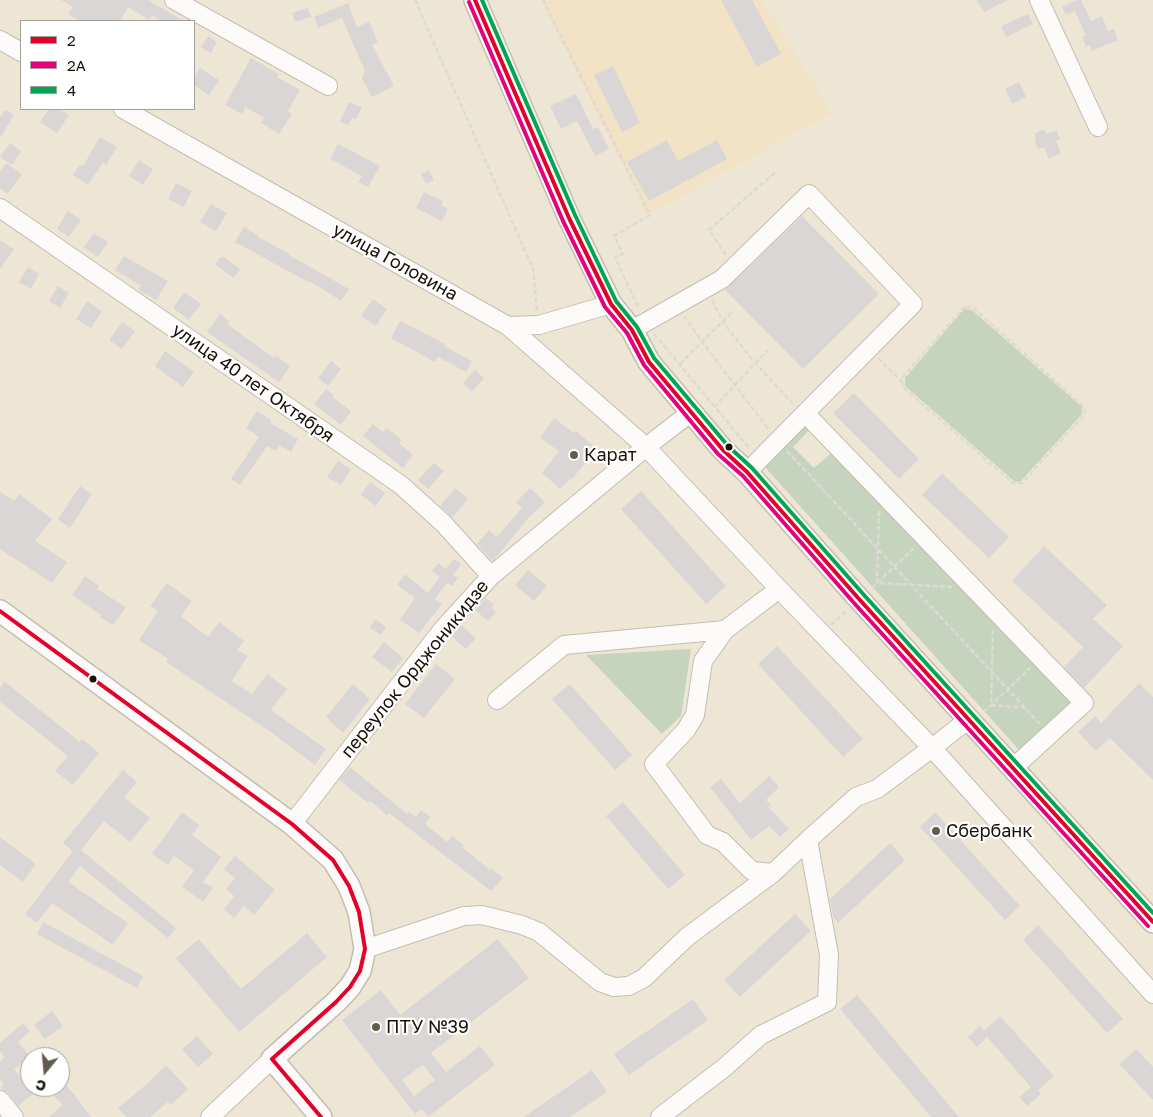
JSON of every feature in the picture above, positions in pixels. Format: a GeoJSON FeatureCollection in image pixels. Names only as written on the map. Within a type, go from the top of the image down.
{"type":"FeatureCollection","features":[{"type":"Feature","properties":{"kind":"main road"},"geometry":{"type":"LineString","coordinates":[[475,0],[569,218],[611,304],[640,326],[649,362],[723,450],[752,466],[859,599],[976,715],[1012,768],[1153,922]]}},
{"type":"Feature","properties":{"kind":"main road"},"geometry":{"type":"LineString","coordinates":[[0,611],[292,824],[333,860],[349,886],[359,912],[365,949],[360,971],[350,987],[336,1002],[272,1058],[321,1117]]}},
{"type":"Feature","properties":{"kind":"street"},"geometry":{"type":"LineString","coordinates":[[174,0],[328,86]]}},
{"type":"Feature","properties":{"kind":"street"},"geometry":{"type":"LineString","coordinates":[[1039,0],[1098,127]]}},
{"type":"Feature","properties":{"kind":"street"},"geometry":{"type":"LineString","coordinates":[[0,40],[20,51]]}},
{"type":"Feature","properties":{"kind":"street","name":"улица Головина"},"geometry":{"type":"LineString","coordinates":[[125,110],[508,326],[646,447],[932,748],[1153,994]]}},
{"type":"Feature","properties":{"kind":"street"},"geometry":{"type":"LineString","coordinates":[[640,326],[722,279],[809,194],[913,304],[802,412],[752,466]]}},
{"type":"Feature","properties":{"kind":"street","name":"улица 40 лет Октября"},"geometry":{"type":"LineString","coordinates":[[0,208],[401,484],[443,523],[491,576]]}},
{"type":"Feature","properties":{"kind":"street"},"geometry":{"type":"LineString","coordinates":[[508,326],[539,325],[611,304]]}},
{"type":"Feature","properties":{"kind":"street"},"geometry":{"type":"LineString","coordinates":[[802,412],[1084,703],[1012,768]]}},
{"type":"Feature","properties":{"kind":"street","name":"переулок Орджоникидзе"},"geometry":{"type":"LineString","coordinates":[[292,824],[442,630],[491,576],[646,447],[690,413]]}},
{"type":"Feature","properties":{"kind":"street"},"geometry":{"type":"LineString","coordinates":[[773,873],[752,871],[723,842],[708,835],[654,764],[686,730],[695,716],[703,661],[725,630],[779,589]]}},
{"type":"Feature","properties":{"kind":"street"},"geometry":{"type":"LineString","coordinates":[[497,700],[564,645],[725,630]]}},
{"type":"Feature","properties":{"kind":"street"},"geometry":{"type":"LineString","coordinates":[[365,949],[464,916],[482,915],[522,925],[539,932],[600,982],[614,987],[629,986],[644,978],[687,937],[773,873],[856,797],[877,789],[976,715]]}},
{"type":"Feature","properties":{"kind":"street"},"geometry":{"type":"LineString","coordinates":[[660,1117],[725,1067],[761,1035],[827,1002],[830,955],[808,840]]}},
{"type":"Feature","properties":{"kind":"street"},"geometry":{"type":"LineString","coordinates":[[210,1117],[272,1058]]}},
{"type":"Feature","properties":{"kind":"street"},"geometry":{"type":"LineString","coordinates":[[0,1100],[14,1117]]}},
{"type":"Feature","properties":{"kind":"path"},"geometry":{"type":"LineString","coordinates":[[415,0],[533,268],[539,325]]}},
{"type":"Feature","properties":{"kind":"path"},"geometry":{"type":"LineString","coordinates":[[543,0],[650,215],[614,236],[623,254],[615,257],[638,308],[644,311],[640,326],[652,332],[680,364],[714,407],[752,466]]}},
{"type":"Feature","properties":{"kind":"path"},"geometry":{"type":"LineString","coordinates":[[730,260],[709,230],[777,170]]}},
{"type":"Feature","properties":{"kind":"path"},"geometry":{"type":"LineString","coordinates":[[707,287],[723,322],[755,363],[802,412]]}},
{"type":"Feature","properties":{"kind":"path"},"geometry":{"type":"LineString","coordinates":[[677,305],[778,440],[1050,734]]}},
{"type":"Feature","properties":{"kind":"path"},"geometry":{"type":"LineString","coordinates":[[868,349],[902,382],[904,388],[1013,483],[1022,483],[1084,416],[1085,411],[1083,406],[972,307],[962,309],[903,377],[902,382]]}},
{"type":"Feature","properties":{"kind":"path"},"geometry":{"type":"LineString","coordinates":[[680,364],[733,312]]}},
{"type":"Feature","properties":{"kind":"path"},"geometry":{"type":"LineString","coordinates":[[714,407],[768,350]]}},
{"type":"Feature","properties":{"kind":"path"},"geometry":{"type":"LineString","coordinates":[[877,583],[879,504]]}},
{"type":"Feature","properties":{"kind":"path"},"geometry":{"type":"LineString","coordinates":[[822,633],[925,538]]}},
{"type":"Feature","properties":{"kind":"path"},"geometry":{"type":"LineString","coordinates":[[877,583],[974,589]]}},
{"type":"Feature","properties":{"kind":"path"},"geometry":{"type":"LineString","coordinates":[[991,705],[993,608]]}},
{"type":"Feature","properties":{"kind":"path"},"geometry":{"type":"LineString","coordinates":[[976,715],[991,705],[1041,658]]}},
{"type":"Feature","properties":{"kind":"path"},"geometry":{"type":"LineString","coordinates":[[991,705],[1026,708]]}},
{"type":"Feature","properties":{"kind":"shaded area"},"geometry":{"type":"Polygon","coordinates":[[[540,0],[763,0],[832,113],[647,215],[540,0]]]}},
{"type":"Feature","properties":{"kind":"green space"},"geometry":{"type":"Polygon","coordinates":[[[964,309],[972,310],[1082,407],[1082,414],[1021,481],[1015,482],[905,386],[905,378],[964,309]]]}},
{"type":"Feature","properties":{"kind":"green space"},"geometry":{"type":"Polygon","coordinates":[[[806,423],[811,428],[793,447],[814,468],[836,449],[1075,702],[1020,751],[763,465],[806,423]]]}},
{"type":"Feature","properties":{"kind":"green space"},"geometry":{"type":"Polygon","coordinates":[[[691,649],[681,716],[662,734],[586,655],[691,649]]]}},
{"type":"Feature","properties":{"kind":"building"},"geometry":{"type":"Polygon","coordinates":[[[61,0],[148,0],[182,20],[160,20],[152,15],[149,20],[128,7],[121,20],[78,20],[68,14],[73,7],[61,0]]]}},
{"type":"Feature","properties":{"kind":"building"},"geometry":{"type":"Polygon","coordinates":[[[721,0],[752,0],[781,54],[757,67],[721,0]]]}},
{"type":"Feature","properties":{"kind":"building"},"geometry":{"type":"Polygon","coordinates":[[[977,0],[1008,0],[984,12],[977,0]]]}},
{"type":"Feature","properties":{"kind":"building"},"geometry":{"type":"Polygon","coordinates":[[[1081,0],[1091,21],[1102,16],[1108,31],[1114,29],[1118,40],[1092,51],[1090,45],[1086,47],[1082,37],[1086,36],[1075,11],[1066,15],[1062,7],[1081,0]]]}},
{"type":"Feature","properties":{"kind":"building"},"geometry":{"type":"Polygon","coordinates":[[[348,3],[357,27],[369,22],[378,42],[372,45],[394,86],[372,97],[362,78],[365,71],[342,18],[318,28],[314,17],[348,3]]]}},
{"type":"Feature","properties":{"kind":"building"},"geometry":{"type":"Polygon","coordinates":[[[308,8],[311,17],[295,22],[292,13],[308,8]]]}},
{"type":"Feature","properties":{"kind":"building"},"geometry":{"type":"Polygon","coordinates":[[[1028,14],[1033,24],[1006,37],[1001,26],[1028,14]]]}},
{"type":"Feature","properties":{"kind":"building"},"geometry":{"type":"Polygon","coordinates":[[[208,36],[217,42],[211,53],[201,48],[208,36]]]}},
{"type":"Feature","properties":{"kind":"building"},"geometry":{"type":"Polygon","coordinates":[[[251,58],[279,74],[277,77],[300,90],[288,111],[292,114],[279,134],[261,123],[264,118],[246,107],[242,114],[225,105],[251,58]]]}},
{"type":"Feature","properties":{"kind":"building"},"geometry":{"type":"Polygon","coordinates":[[[613,66],[640,123],[622,132],[594,75],[613,66]]]}},
{"type":"Feature","properties":{"kind":"building"},"geometry":{"type":"Polygon","coordinates":[[[200,68],[219,80],[209,95],[195,86],[195,76],[200,68]]]}},
{"type":"Feature","properties":{"kind":"building"},"geometry":{"type":"Polygon","coordinates":[[[1019,82],[1026,97],[1012,104],[1005,89],[1019,82]]]}},
{"type":"Feature","properties":{"kind":"building"},"geometry":{"type":"Polygon","coordinates":[[[576,94],[593,129],[598,127],[609,149],[595,156],[577,121],[561,129],[550,106],[576,94]]]}},
{"type":"Feature","properties":{"kind":"building"},"geometry":{"type":"Polygon","coordinates":[[[349,102],[362,108],[356,119],[352,118],[348,125],[340,121],[349,102]]]}},
{"type":"Feature","properties":{"kind":"building"},"geometry":{"type":"Polygon","coordinates":[[[5,110],[14,115],[0,138],[0,117],[5,110]]]}},
{"type":"Feature","properties":{"kind":"building"},"geometry":{"type":"Polygon","coordinates":[[[48,110],[61,110],[69,115],[57,133],[40,122],[48,110]]]}},
{"type":"Feature","properties":{"kind":"building"},"geometry":{"type":"Polygon","coordinates":[[[1044,129],[1046,134],[1056,130],[1060,139],[1056,141],[1061,153],[1049,159],[1044,147],[1038,149],[1034,140],[1036,139],[1034,134],[1044,129]]]}},
{"type":"Feature","properties":{"kind":"building"},"geometry":{"type":"Polygon","coordinates":[[[100,137],[117,147],[106,165],[103,163],[88,185],[73,175],[80,165],[83,166],[100,137]]]}},
{"type":"Feature","properties":{"kind":"building"},"geometry":{"type":"Polygon","coordinates":[[[667,140],[678,161],[717,140],[727,159],[649,201],[627,162],[667,140]]]}},
{"type":"Feature","properties":{"kind":"building"},"geometry":{"type":"Polygon","coordinates":[[[10,143],[21,151],[12,165],[0,157],[10,143]]]}},
{"type":"Feature","properties":{"kind":"building"},"geometry":{"type":"Polygon","coordinates":[[[338,144],[380,166],[368,187],[358,182],[362,176],[330,159],[338,144]]]}},
{"type":"Feature","properties":{"kind":"building"},"geometry":{"type":"Polygon","coordinates":[[[139,160],[153,169],[143,185],[129,176],[139,160]]]}},
{"type":"Feature","properties":{"kind":"building"},"geometry":{"type":"Polygon","coordinates":[[[6,163],[22,174],[8,194],[0,188],[0,172],[6,163]]]}},
{"type":"Feature","properties":{"kind":"building"},"geometry":{"type":"Polygon","coordinates":[[[429,170],[434,180],[426,184],[421,174],[429,170]]]}},
{"type":"Feature","properties":{"kind":"building"},"geometry":{"type":"Polygon","coordinates":[[[176,183],[192,191],[184,207],[168,199],[176,183]]]}},
{"type":"Feature","properties":{"kind":"building"},"geometry":{"type":"Polygon","coordinates":[[[424,192],[443,201],[441,205],[448,209],[442,221],[416,208],[424,192]]]}},
{"type":"Feature","properties":{"kind":"building"},"geometry":{"type":"Polygon","coordinates":[[[211,204],[227,213],[216,231],[200,222],[211,204]]]}},
{"type":"Feature","properties":{"kind":"building"},"geometry":{"type":"Polygon","coordinates":[[[68,211],[81,220],[69,237],[57,229],[68,211]]]}},
{"type":"Feature","properties":{"kind":"building"},"geometry":{"type":"Polygon","coordinates":[[[802,216],[879,294],[803,369],[725,290],[802,216]]]}},
{"type":"Feature","properties":{"kind":"building"},"geometry":{"type":"Polygon","coordinates":[[[244,227],[349,289],[341,301],[311,282],[235,242],[244,227]]]}},
{"type":"Feature","properties":{"kind":"building"},"geometry":{"type":"Polygon","coordinates":[[[94,233],[108,242],[98,257],[84,247],[94,233]]]}},
{"type":"Feature","properties":{"kind":"building"},"geometry":{"type":"Polygon","coordinates":[[[0,240],[14,249],[0,269],[0,240]]]}},
{"type":"Feature","properties":{"kind":"building"},"geometry":{"type":"Polygon","coordinates":[[[124,256],[168,281],[156,300],[138,289],[141,286],[115,270],[124,256]]]}},
{"type":"Feature","properties":{"kind":"building"},"geometry":{"type":"Polygon","coordinates":[[[220,257],[224,257],[240,269],[234,278],[215,265],[220,257]]]}},
{"type":"Feature","properties":{"kind":"building"},"geometry":{"type":"Polygon","coordinates":[[[28,267],[39,274],[31,289],[19,282],[28,267]]]}},
{"type":"Feature","properties":{"kind":"building"},"geometry":{"type":"Polygon","coordinates":[[[58,286],[69,293],[60,308],[49,301],[58,286]]]}},
{"type":"Feature","properties":{"kind":"building"},"geometry":{"type":"Polygon","coordinates":[[[184,292],[201,304],[189,320],[173,308],[184,292]]]}},
{"type":"Feature","properties":{"kind":"building"},"geometry":{"type":"Polygon","coordinates":[[[373,299],[387,309],[376,326],[361,316],[373,299]]]}},
{"type":"Feature","properties":{"kind":"building"},"geometry":{"type":"Polygon","coordinates":[[[87,301],[102,311],[91,328],[76,319],[87,301]]]}},
{"type":"Feature","properties":{"kind":"building"},"geometry":{"type":"Polygon","coordinates":[[[220,314],[229,321],[227,324],[274,358],[276,356],[290,366],[279,382],[207,332],[220,314]]]}},
{"type":"Feature","properties":{"kind":"building"},"geometry":{"type":"Polygon","coordinates":[[[400,321],[445,344],[444,346],[472,361],[466,372],[438,357],[435,362],[391,338],[400,321]]]}},
{"type":"Feature","properties":{"kind":"building"},"geometry":{"type":"Polygon","coordinates":[[[122,322],[135,331],[122,349],[109,340],[122,322]]]}},
{"type":"Feature","properties":{"kind":"building"},"geometry":{"type":"Polygon","coordinates":[[[165,351],[194,372],[183,387],[155,366],[165,351]]]}},
{"type":"Feature","properties":{"kind":"building"},"geometry":{"type":"Polygon","coordinates":[[[331,361],[341,369],[328,386],[318,378],[331,361]]]}},
{"type":"Feature","properties":{"kind":"building"},"geometry":{"type":"Polygon","coordinates":[[[475,370],[484,378],[472,392],[463,383],[475,370]]]}},
{"type":"Feature","properties":{"kind":"building"},"geometry":{"type":"Polygon","coordinates":[[[326,389],[334,395],[332,397],[351,411],[341,425],[314,404],[326,389]]]}},
{"type":"Feature","properties":{"kind":"building"},"geometry":{"type":"Polygon","coordinates":[[[854,393],[919,459],[899,479],[833,413],[854,393]]]}},
{"type":"Feature","properties":{"kind":"building"},"geometry":{"type":"Polygon","coordinates":[[[257,411],[271,420],[270,423],[298,439],[291,452],[279,445],[276,451],[267,446],[240,485],[231,479],[259,437],[246,428],[257,411]]]}},
{"type":"Feature","properties":{"kind":"building"},"geometry":{"type":"Polygon","coordinates":[[[554,418],[574,433],[576,431],[597,449],[572,479],[560,489],[542,473],[559,451],[540,438],[554,418]]]}},
{"type":"Feature","properties":{"kind":"building"},"geometry":{"type":"Polygon","coordinates":[[[373,424],[383,432],[387,428],[402,440],[399,443],[413,455],[403,468],[363,436],[373,424]]]}},
{"type":"Feature","properties":{"kind":"building"},"geometry":{"type":"Polygon","coordinates":[[[338,461],[351,469],[341,485],[327,477],[338,461]]]}},
{"type":"Feature","properties":{"kind":"building"},"geometry":{"type":"Polygon","coordinates":[[[434,463],[444,471],[428,489],[418,480],[434,463]]]}},
{"type":"Feature","properties":{"kind":"building"},"geometry":{"type":"Polygon","coordinates":[[[942,473],[1009,537],[989,558],[922,495],[942,473]]]}},
{"type":"Feature","properties":{"kind":"building"},"geometry":{"type":"Polygon","coordinates":[[[370,482],[385,493],[376,506],[361,495],[370,482]]]}},
{"type":"Feature","properties":{"kind":"building"},"geometry":{"type":"Polygon","coordinates":[[[80,486],[92,494],[70,528],[58,519],[80,486]]]}},
{"type":"Feature","properties":{"kind":"building"},"geometry":{"type":"Polygon","coordinates":[[[455,488],[468,499],[453,517],[440,506],[455,488]]]}},
{"type":"Feature","properties":{"kind":"building"},"geometry":{"type":"Polygon","coordinates":[[[530,488],[545,502],[530,516],[493,561],[477,544],[489,530],[497,537],[522,508],[516,502],[530,488]]]}},
{"type":"Feature","properties":{"kind":"building"},"geometry":{"type":"Polygon","coordinates":[[[641,491],[726,586],[706,604],[621,509],[641,491]]]}},
{"type":"Feature","properties":{"kind":"building"},"geometry":{"type":"Polygon","coordinates":[[[0,492],[14,501],[19,494],[52,519],[35,541],[67,562],[52,583],[0,549],[0,492]]]}},
{"type":"Feature","properties":{"kind":"building"},"geometry":{"type":"Polygon","coordinates":[[[1044,546],[1107,605],[1093,619],[1123,646],[1084,688],[1064,667],[1083,647],[1012,581],[1044,546]]]}},
{"type":"Feature","properties":{"kind":"building"},"geometry":{"type":"Polygon","coordinates":[[[454,559],[461,564],[453,575],[458,578],[452,586],[447,583],[435,599],[442,604],[419,633],[400,620],[415,598],[397,585],[405,574],[428,593],[440,577],[432,571],[438,563],[446,569],[454,559]]]}},
{"type":"Feature","properties":{"kind":"building"},"geometry":{"type":"Polygon","coordinates":[[[528,570],[547,586],[534,601],[515,585],[528,570]]]}},
{"type":"Feature","properties":{"kind":"building"},"geometry":{"type":"Polygon","coordinates":[[[85,576],[99,586],[97,589],[126,607],[113,625],[72,595],[85,576]]]}},
{"type":"Feature","properties":{"kind":"building"},"geometry":{"type":"Polygon","coordinates":[[[167,583],[192,601],[181,616],[208,637],[219,622],[244,641],[237,650],[248,656],[232,681],[252,694],[267,674],[287,689],[271,710],[326,749],[315,765],[271,732],[166,662],[168,659],[139,640],[158,611],[150,606],[167,583]]]}},
{"type":"Feature","properties":{"kind":"building"},"geometry":{"type":"Polygon","coordinates":[[[486,598],[494,605],[491,608],[496,612],[488,621],[475,610],[486,598]]]}},
{"type":"Feature","properties":{"kind":"building"},"geometry":{"type":"Polygon","coordinates":[[[375,619],[386,627],[381,635],[370,628],[375,619]]]}},
{"type":"Feature","properties":{"kind":"building"},"geometry":{"type":"Polygon","coordinates":[[[461,625],[476,638],[466,649],[451,636],[461,625]]]}},
{"type":"Feature","properties":{"kind":"building"},"geometry":{"type":"Polygon","coordinates":[[[384,642],[403,658],[392,672],[372,657],[384,642]]]}},
{"type":"Feature","properties":{"kind":"building"},"geometry":{"type":"Polygon","coordinates":[[[777,646],[863,739],[843,757],[758,664],[777,646]]]}},
{"type":"Feature","properties":{"kind":"building"},"geometry":{"type":"Polygon","coordinates":[[[436,664],[455,679],[424,718],[405,704],[436,664]]]}},
{"type":"Feature","properties":{"kind":"building"},"geometry":{"type":"Polygon","coordinates":[[[5,682],[80,742],[82,739],[99,753],[73,785],[55,771],[68,756],[0,702],[0,688],[5,682]]]}},
{"type":"Feature","properties":{"kind":"building"},"geometry":{"type":"Polygon","coordinates":[[[1139,683],[1153,697],[1153,780],[1110,738],[1096,751],[1078,732],[1095,716],[1101,723],[1139,683]]]}},
{"type":"Feature","properties":{"kind":"building"},"geometry":{"type":"Polygon","coordinates":[[[353,684],[370,699],[343,733],[326,717],[353,684]]]}},
{"type":"Feature","properties":{"kind":"building"},"geometry":{"type":"Polygon","coordinates":[[[570,684],[632,755],[615,770],[552,699],[570,684]]]}},
{"type":"Feature","properties":{"kind":"building"},"geometry":{"type":"Polygon","coordinates":[[[350,767],[407,814],[409,812],[416,817],[421,810],[430,817],[425,824],[447,842],[452,836],[464,845],[462,847],[503,878],[491,891],[389,813],[387,815],[370,801],[368,803],[339,780],[350,767]]]}},
{"type":"Feature","properties":{"kind":"building"},"geometry":{"type":"Polygon","coordinates":[[[123,770],[137,782],[124,797],[150,818],[130,842],[104,821],[81,850],[176,928],[168,938],[80,866],[68,882],[128,923],[113,945],[52,903],[37,923],[25,914],[73,851],[63,843],[123,770]]]}},
{"type":"Feature","properties":{"kind":"building"},"geometry":{"type":"Polygon","coordinates":[[[769,776],[779,787],[766,800],[771,805],[768,807],[789,829],[780,837],[769,826],[751,840],[710,787],[721,779],[740,803],[769,776]]]}},
{"type":"Feature","properties":{"kind":"building"},"geometry":{"type":"Polygon","coordinates":[[[623,802],[685,875],[668,889],[606,816],[623,802]]]}},
{"type":"Feature","properties":{"kind":"building"},"geometry":{"type":"Polygon","coordinates":[[[182,812],[199,825],[192,835],[221,857],[203,882],[213,888],[203,902],[182,887],[194,870],[174,856],[168,865],[152,854],[182,812]]]}},
{"type":"Feature","properties":{"kind":"building"},"geometry":{"type":"Polygon","coordinates":[[[935,812],[1020,906],[1005,920],[920,827],[935,812]]]}},
{"type":"Feature","properties":{"kind":"building"},"geometry":{"type":"Polygon","coordinates":[[[0,837],[36,864],[23,882],[0,865],[0,837]]]}},
{"type":"Feature","properties":{"kind":"building"},"geometry":{"type":"Polygon","coordinates":[[[890,843],[905,860],[838,923],[833,917],[830,899],[890,843]]]}},
{"type":"Feature","properties":{"kind":"building"},"geometry":{"type":"Polygon","coordinates":[[[235,856],[275,890],[254,915],[244,906],[234,918],[224,909],[234,896],[226,889],[235,878],[224,869],[235,856]]]}},
{"type":"Feature","properties":{"kind":"building"},"geometry":{"type":"Polygon","coordinates":[[[795,914],[811,931],[740,997],[724,980],[795,914]]]}},
{"type":"Feature","properties":{"kind":"building"},"geometry":{"type":"Polygon","coordinates":[[[43,922],[143,976],[137,988],[37,934],[43,922]]]}},
{"type":"Feature","properties":{"kind":"building"},"geometry":{"type":"Polygon","coordinates":[[[1038,925],[1123,1019],[1107,1033],[1023,940],[1038,925]]]}},
{"type":"Feature","properties":{"kind":"building"},"geometry":{"type":"Polygon","coordinates":[[[307,933],[327,957],[239,1032],[176,958],[199,939],[241,989],[307,933]]]}},
{"type":"Feature","properties":{"kind":"building"},"geometry":{"type":"Polygon","coordinates":[[[498,939],[529,978],[431,1053],[446,1072],[480,1046],[495,1065],[428,1117],[422,1109],[415,1114],[342,1020],[381,990],[400,1015],[498,939]],[[423,1065],[402,1080],[414,1096],[435,1080],[423,1065]]]}},
{"type":"Feature","properties":{"kind":"building"},"geometry":{"type":"Polygon","coordinates":[[[857,995],[959,1117],[931,1117],[840,1009],[857,995]]]}},
{"type":"Feature","properties":{"kind":"building"},"geometry":{"type":"Polygon","coordinates":[[[693,999],[708,1020],[629,1075],[614,1054],[693,999]]]}},
{"type":"Feature","properties":{"kind":"building"},"geometry":{"type":"Polygon","coordinates":[[[52,1011],[63,1026],[45,1039],[34,1025],[52,1011]]]}},
{"type":"Feature","properties":{"kind":"building"},"geometry":{"type":"Polygon","coordinates":[[[1000,1016],[1054,1076],[1038,1090],[1041,1094],[1027,1106],[1019,1097],[1031,1087],[987,1037],[977,1047],[968,1037],[980,1026],[984,1031],[1000,1016]]]}},
{"type":"Feature","properties":{"kind":"building"},"geometry":{"type":"Polygon","coordinates":[[[23,1023],[30,1031],[18,1042],[22,1047],[20,1047],[20,1064],[14,1069],[20,1076],[20,1097],[29,1097],[18,1106],[8,1093],[0,1088],[4,1084],[0,1079],[0,1062],[5,1057],[0,1051],[0,1043],[23,1023]]]}},
{"type":"Feature","properties":{"kind":"building"},"geometry":{"type":"Polygon","coordinates":[[[197,1036],[213,1054],[198,1067],[182,1049],[197,1036]]]}},
{"type":"Feature","properties":{"kind":"building"},"geometry":{"type":"Polygon","coordinates":[[[1136,1049],[1153,1067],[1153,1100],[1119,1064],[1136,1049]]]}},
{"type":"Feature","properties":{"kind":"building"},"geometry":{"type":"Polygon","coordinates":[[[166,1065],[188,1089],[171,1105],[168,1102],[150,1117],[126,1117],[118,1108],[166,1065]]]}},
{"type":"Feature","properties":{"kind":"building"},"geometry":{"type":"Polygon","coordinates":[[[592,1070],[607,1092],[570,1117],[524,1117],[592,1070]]]}},
{"type":"Feature","properties":{"kind":"building"},"geometry":{"type":"Polygon","coordinates":[[[70,1090],[91,1117],[49,1117],[63,1105],[55,1097],[70,1097],[70,1090]]]}},
{"type":"Feature","properties":{"kind":"transit line","name":"2"},"geometry":{"type":"LineString","coordinates":[[475,0],[569,218],[611,304],[632,330],[649,362],[723,450],[747,472],[859,599],[1153,922]]}},
{"type":"Feature","properties":{"kind":"transit line","name":"4"},"geometry":{"type":"LineString","coordinates":[[482,0],[575,215],[616,301],[637,327],[654,358],[728,446],[752,468],[864,595],[1153,913]]}},
{"type":"Feature","properties":{"kind":"transit line","name":"2А"},"geometry":{"type":"LineString","coordinates":[[469,2],[563,221],[605,307],[627,333],[644,365],[718,454],[743,476],[854,603],[1148,926]]}},
{"type":"Feature","properties":{"kind":"transit line","name":"2"},"geometry":{"type":"LineString","coordinates":[[0,611],[292,824],[333,860],[349,886],[359,912],[365,949],[360,971],[350,987],[336,1002],[272,1059]]}},
{"type":"Feature","properties":{"kind":"transit line","name":"2"},"geometry":{"type":"LineString","coordinates":[[272,1059],[321,1117]]}},
{"type":"Feature","properties":{"kind":"place","name":"Карат"},"geometry":{"type":"Point","coordinates":[574,455]}},
{"type":"Feature","properties":{"kind":"place","name":"Сбербанк"},"geometry":{"type":"Point","coordinates":[936,831]}},
{"type":"Feature","properties":{"kind":"place","name":"ПТУ №39"},"geometry":{"type":"Point","coordinates":[376,1027]}}]}
